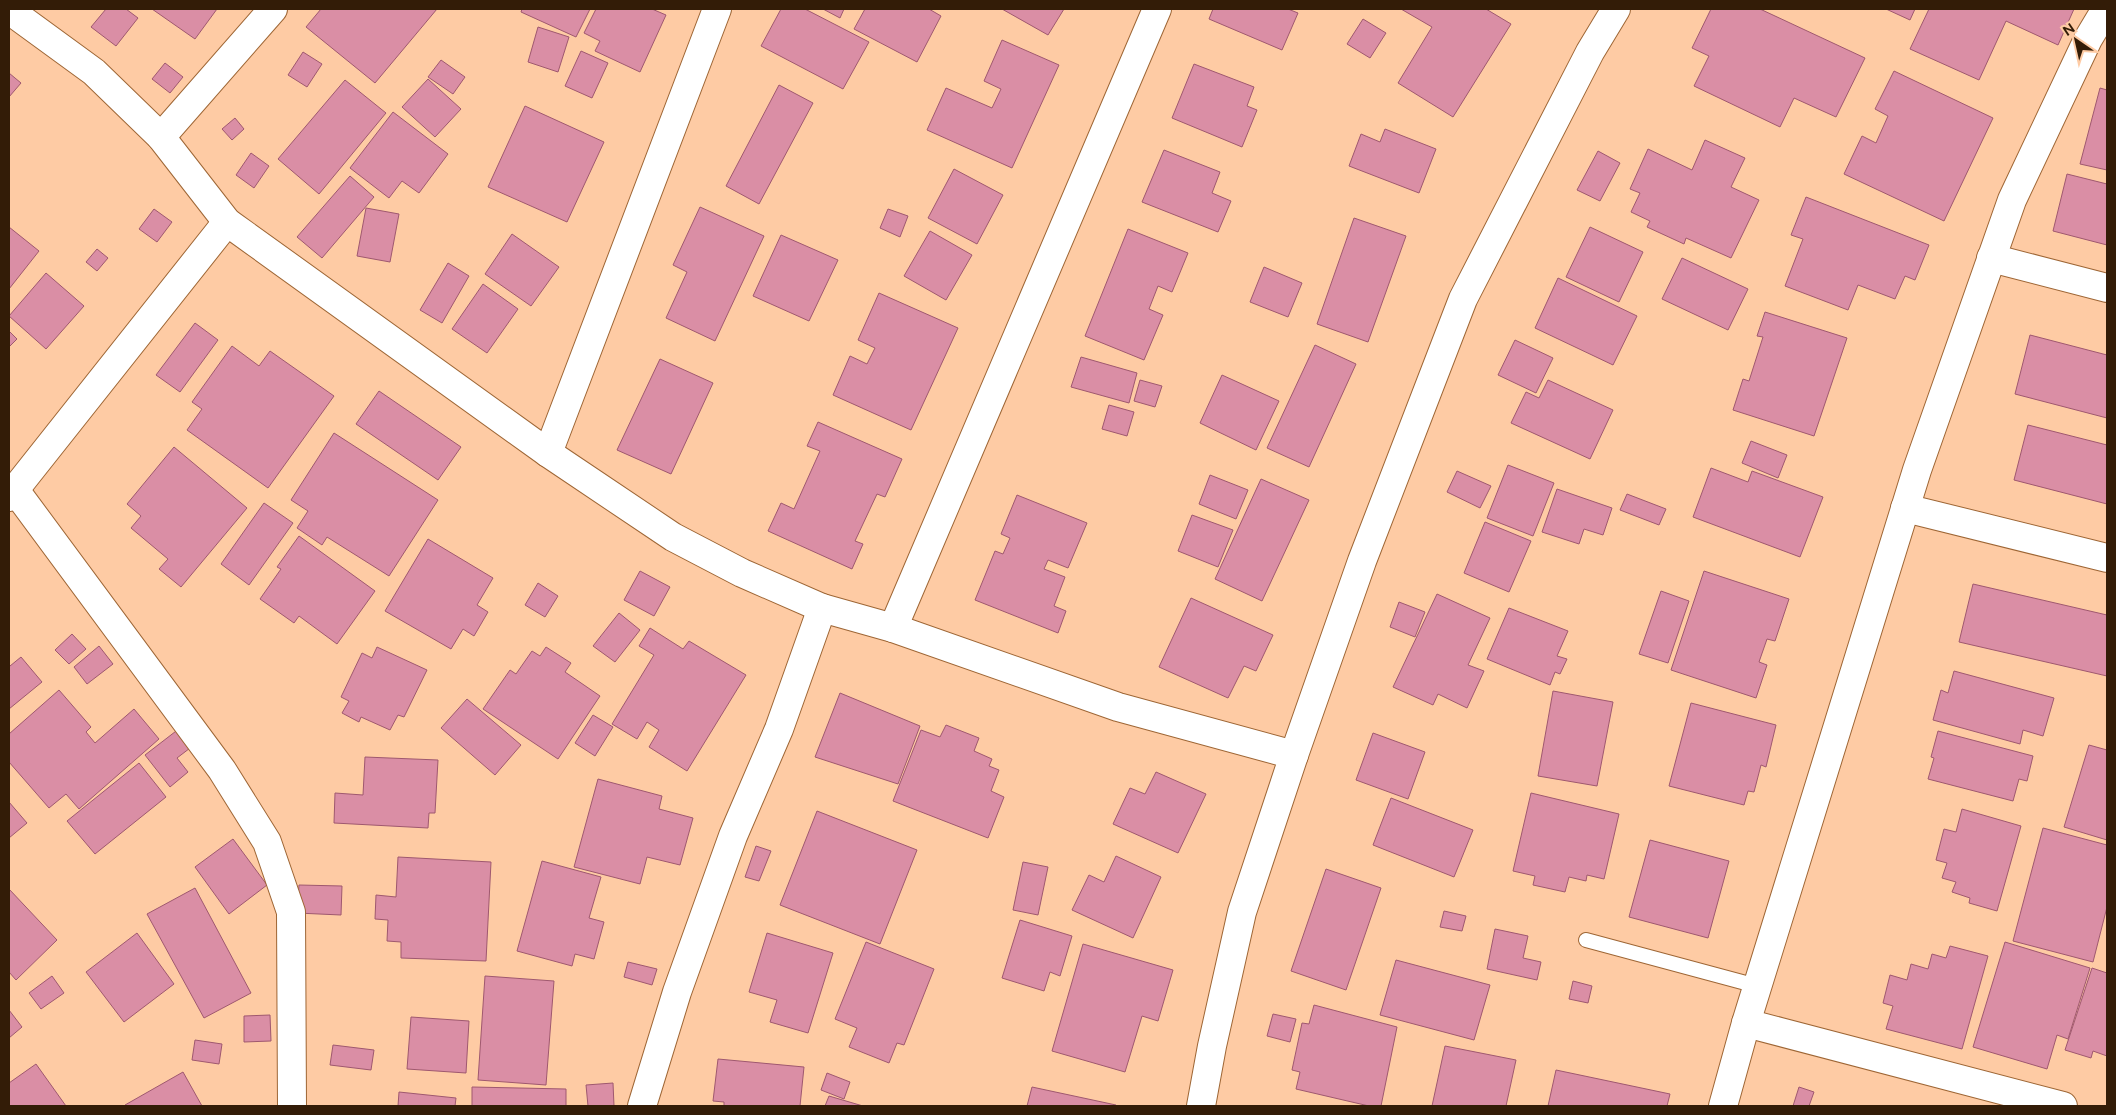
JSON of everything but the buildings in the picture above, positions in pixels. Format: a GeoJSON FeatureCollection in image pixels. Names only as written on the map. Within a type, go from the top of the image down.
{"type":"FeatureCollection","features":[{"type":"Feature","properties":{"kind":"street"},"geometry":{"type":"LineString","coordinates":[[162,137],[273,9]]}},
{"type":"Feature","properties":{"kind":"street"},"geometry":{"type":"LineString","coordinates":[[548,453],[717,9]]}},
{"type":"Feature","properties":{"kind":"street"},"geometry":{"type":"LineString","coordinates":[[893,628],[1157,9]]}},
{"type":"Feature","properties":{"kind":"street"},"geometry":{"type":"LineString","coordinates":[[1201,1106],[1212,1046],[1242,912],[1294,755],[1362,561],[1463,300],[1590,52],[1616,9]]}},
{"type":"Feature","properties":{"kind":"street"},"geometry":{"type":"LineString","coordinates":[[1723,1106],[1757,986],[1905,508],[1991,258],[2012,200],[2098,42],[2106,9]]}},
{"type":"Feature","properties":{"kind":"street"},"geometry":{"type":"LineString","coordinates":[[9,10],[94,72],[162,137],[227,222],[548,453],[673,537],[742,573],[822,608],[893,628],[1118,707],[1294,755]]}},
{"type":"Feature","properties":{"kind":"street"},"geometry":{"type":"LineString","coordinates":[[227,222],[12,494],[222,770],[267,842],[291,912],[292,1106]]}},
{"type":"Feature","properties":{"kind":"street"},"geometry":{"type":"LineString","coordinates":[[1991,258],[2107,288]]}},
{"type":"Feature","properties":{"kind":"street"},"geometry":{"type":"LineString","coordinates":[[1905,508],[2107,558]]}},
{"type":"Feature","properties":{"kind":"street"},"geometry":{"type":"LineString","coordinates":[[642,1106],[677,992],[730,846],[779,729],[822,608]]}},
{"type":"Feature","properties":{"kind":"street"},"geometry":{"type":"LineString","coordinates":[[1746,1023],[2063,1106]]}},
{"type":"Feature","properties":{"kind":"lane"},"geometry":{"type":"LineString","coordinates":[[1586,940],[1757,986]]}}]}
